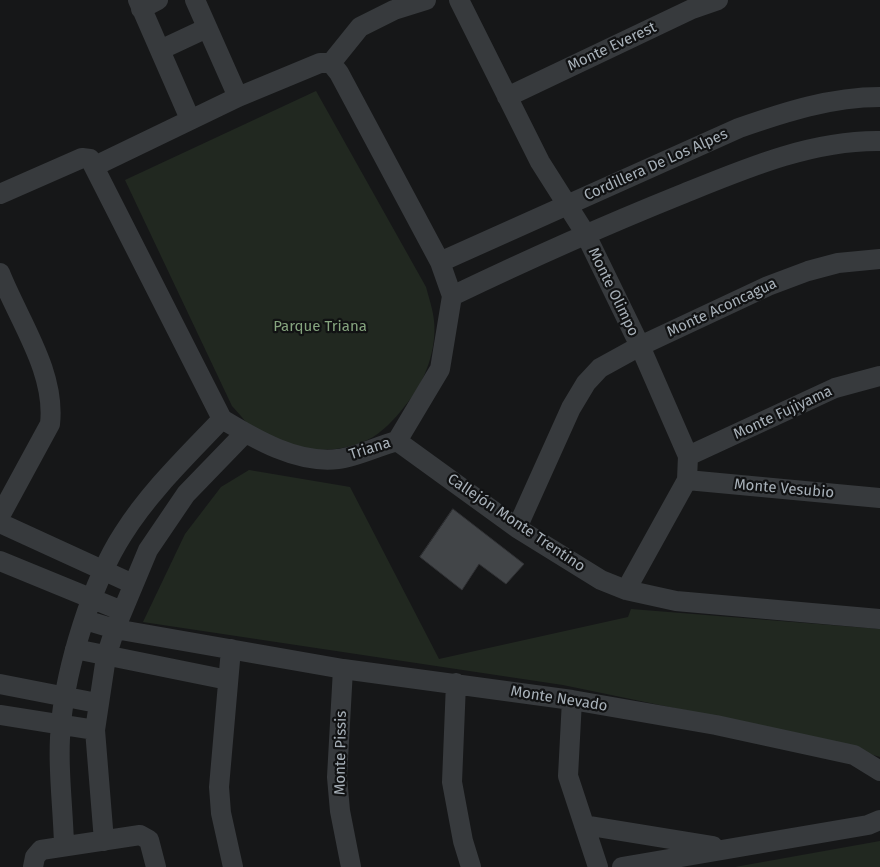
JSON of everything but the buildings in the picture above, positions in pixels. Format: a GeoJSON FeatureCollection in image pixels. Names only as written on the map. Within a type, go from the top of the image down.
{"type":"FeatureCollection","features":[{"type":"Feature","properties":{"kind":"street"},"geometry":{"type":"LineString","coordinates":[[195,0],[238,97]]}},
{"type":"Feature","properties":{"kind":"street"},"geometry":{"type":"LineString","coordinates":[[95,166],[238,97],[320,63],[331,63],[360,27],[394,10],[426,0]]}},
{"type":"Feature","properties":{"kind":"street","name":"Monte Olimpo"},"geometry":{"type":"LineString","coordinates":[[459,0],[540,162],[585,233],[640,346],[688,456],[687,480],[626,590]]}},
{"type":"Feature","properties":{"kind":"street","name":"Monte Everest"},"geometry":{"type":"LineString","coordinates":[[508,97],[692,9],[718,0]]}},
{"type":"Feature","properties":{"kind":"street"},"geometry":{"type":"LineString","coordinates":[[146,3],[160,50],[190,119]]}},
{"type":"Feature","properties":{"kind":"street"},"geometry":{"type":"LineString","coordinates":[[160,50],[207,28]]}},
{"type":"Feature","properties":{"kind":"street","name":"Triana"},"geometry":{"type":"LineString","coordinates":[[222,419],[245,433],[294,454],[318,459],[339,459],[397,440],[440,369],[452,296],[440,262],[339,73],[331,63]]}},
{"type":"Feature","properties":{"kind":"street","name":"Cordillera De Los Alpes"},"geometry":{"type":"LineString","coordinates":[[440,262],[739,128],[773,116],[831,101],[880,97]]}},
{"type":"Feature","properties":{"kind":"street"},"geometry":{"type":"LineString","coordinates":[[452,296],[585,233],[760,163],[852,141],[880,142]]}},
{"type":"Feature","properties":{"kind":"street"},"geometry":{"type":"LineString","coordinates":[[0,194],[82,158],[90,159],[222,419],[167,477],[122,534],[92,600],[75,649],[60,725],[64,845]]}},
{"type":"Feature","properties":{"kind":"street","name":"Monte Aconcagua"},"geometry":{"type":"LineString","coordinates":[[517,528],[571,408],[586,383],[600,368],[640,346],[768,286],[808,271],[838,263],[880,259]]}},
{"type":"Feature","properties":{"kind":"street"},"geometry":{"type":"LineString","coordinates":[[0,516],[50,424],[52,406],[48,382],[2,283]]}},
{"type":"Feature","properties":{"kind":"street","name":"Monte Fujiyama"},"geometry":{"type":"LineString","coordinates":[[688,456],[835,388],[880,376]]}},
{"type":"Feature","properties":{"kind":"street"},"geometry":{"type":"LineString","coordinates":[[104,841],[94,730],[106,658],[119,620],[148,550],[186,494],[245,433]]}},
{"type":"Feature","properties":{"kind":"street","name":"Callejón Monte Trentino"},"geometry":{"type":"LineString","coordinates":[[397,440],[517,528],[593,575],[626,590],[676,601],[880,619]]}},
{"type":"Feature","properties":{"kind":"street","name":"Monte Vesubio"},"geometry":{"type":"LineString","coordinates":[[687,480],[880,498]]}},
{"type":"Feature","properties":{"kind":"street"},"geometry":{"type":"LineString","coordinates":[[0,523],[133,584]]}},
{"type":"Feature","properties":{"kind":"street"},"geometry":{"type":"LineString","coordinates":[[0,561],[92,600],[119,620]]}},
{"type":"Feature","properties":{"kind":"street","name":"Monte Nevado"},"geometry":{"type":"LineString","coordinates":[[85,620],[119,620],[231,649],[343,669],[572,700],[716,725],[854,755],[880,772]]}},
{"type":"Feature","properties":{"kind":"street"},"geometry":{"type":"LineString","coordinates":[[75,649],[106,658],[228,680]]}},
{"type":"Feature","properties":{"kind":"street"},"geometry":{"type":"LineString","coordinates":[[231,649],[219,787],[221,812],[233,867]]}},
{"type":"Feature","properties":{"kind":"street","name":"Monte Pissis"},"geometry":{"type":"LineString","coordinates":[[343,669],[338,777],[340,811],[351,867]]}},
{"type":"Feature","properties":{"kind":"street"},"geometry":{"type":"LineString","coordinates":[[456,683],[452,782],[470,867]]}},
{"type":"Feature","properties":{"kind":"street"},"geometry":{"type":"LineString","coordinates":[[0,684],[98,703]]}},
{"type":"Feature","properties":{"kind":"street"},"geometry":{"type":"LineString","coordinates":[[572,700],[568,776],[598,867]]}},
{"type":"Feature","properties":{"kind":"street"},"geometry":{"type":"LineString","coordinates":[[0,715],[94,730]]}},
{"type":"Feature","properties":{"kind":"street"},"geometry":{"type":"LineString","coordinates":[[622,867],[868,825],[880,820]]}},
{"type":"Feature","properties":{"kind":"street"},"geometry":{"type":"LineString","coordinates":[[584,825],[730,849]]}},
{"type":"Feature","properties":{"kind":"street"},"geometry":{"type":"LineString","coordinates":[[33,867],[35,857],[41,850],[64,845],[134,836],[146,837],[151,844],[156,867]]}},
{"type":"Feature","properties":{"kind":"green space","name":"Parque Triana"},"geometry":{"type":"Polygon","coordinates":[[[316,91],[426,287],[434,321],[432,353],[420,385],[396,416],[383,430],[373,437],[359,443],[329,449],[298,447],[283,444],[269,438],[253,429],[232,406],[125,180],[316,91]]]}},
{"type":"Feature","properties":{"kind":"green space"},"geometry":{"type":"Polygon","coordinates":[[[249,470],[350,487],[439,659],[628,617],[631,609],[880,629],[880,757],[814,737],[563,685],[143,622],[185,534],[221,487],[249,470]]]}},
{"type":"Feature","properties":{"kind":"green space"},"geometry":{"type":"Polygon","coordinates":[[[880,841],[880,867],[735,867],[880,841]]]}}]}
